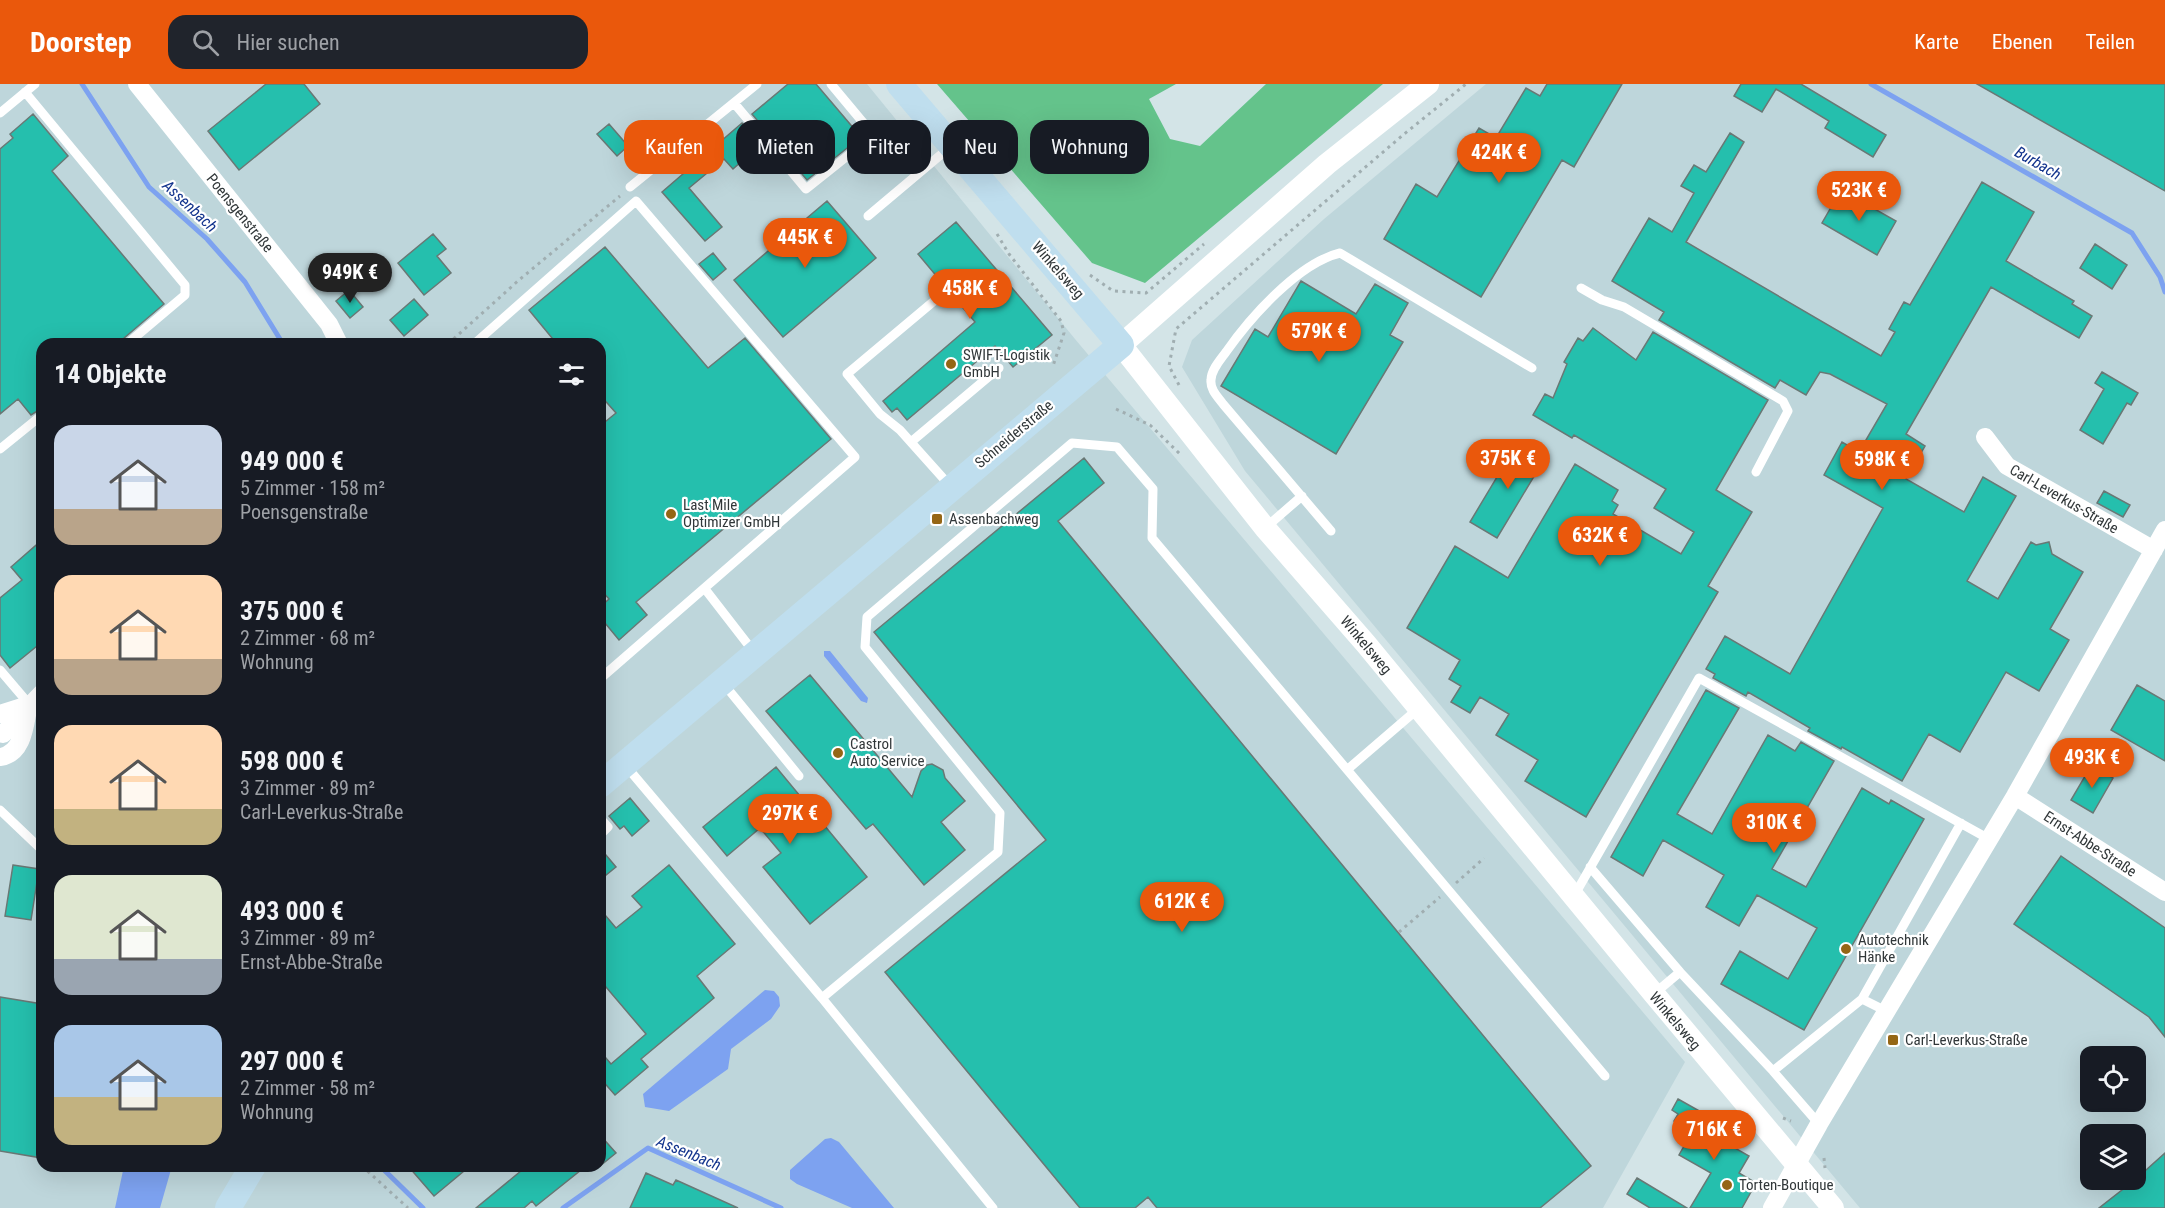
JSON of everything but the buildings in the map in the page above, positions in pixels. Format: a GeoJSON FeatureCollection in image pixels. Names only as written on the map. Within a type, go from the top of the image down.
{"type":"FeatureCollection","features":[{"type":"Feature","properties":{"kind":"main road","name":"Winkelsweg"},"geometry":{"type":"LineString","coordinates":[[899,84],[943,138]]}},
{"type":"Feature","properties":{"kind":"main road","name":"Winkelsweg"},"geometry":{"type":"LineString","coordinates":[[973,174],[1121,345]]}},
{"type":"Feature","properties":{"kind":"main road","name":"Schneiderstraße"},"geometry":{"type":"LineString","coordinates":[[606,780],[1121,345]]}},
{"type":"Feature","properties":{"kind":"main road"},"geometry":{"type":"LineString","coordinates":[[228,1208],[249,1172]]}},
{"type":"Feature","properties":{"kind":"street","name":"Poensgenstraße"},"geometry":{"type":"LineString","coordinates":[[137,84],[329,324],[336,338]]}},
{"type":"Feature","properties":{"kind":"street","name":"Schneiderstraße"},"geometry":{"type":"LineString","coordinates":[[1121,345],[1327,164],[1428,84]]}},
{"type":"Feature","properties":{"kind":"street","name":"Winkelsweg"},"geometry":{"type":"LineString","coordinates":[[1121,345],[1265,528],[1366,644],[1573,897],[1833,1208]]}},
{"type":"Feature","properties":{"kind":"street","name":"Carl-Leverkus-Straße"},"geometry":{"type":"LineString","coordinates":[[1985,436],[2007,466],[2154,550]]}},
{"type":"Feature","properties":{"kind":"street"},"geometry":{"type":"LineString","coordinates":[[1772,1208],[1819,1124],[2015,796],[2165,530]]}},
{"type":"Feature","properties":{"kind":"street"},"geometry":{"type":"LineString","coordinates":[[0,714],[36,698]]}},
{"type":"Feature","properties":{"kind":"street"},"geometry":{"type":"LineString","coordinates":[[1,737],[36,698]]}},
{"type":"Feature","properties":{"kind":"street"},"geometry":{"type":"LineString","coordinates":[[0,757],[7,756],[18,747],[36,698]]}},
{"type":"Feature","properties":{"kind":"street","name":"Ernst-Abbe-Straße"},"geometry":{"type":"LineString","coordinates":[[2015,796],[2165,892]]}},
{"type":"Feature","properties":{"kind":"lane"},"geometry":{"type":"LineString","coordinates":[[0,113],[35,84]]}},
{"type":"Feature","properties":{"kind":"lane"},"geometry":{"type":"LineString","coordinates":[[630,187],[757,84]]}},
{"type":"Feature","properties":{"kind":"lane"},"geometry":{"type":"LineString","coordinates":[[734,103],[806,189],[870,138],[871,132],[831,84]]}},
{"type":"Feature","properties":{"kind":"lane"},"geometry":{"type":"LineString","coordinates":[[25,92],[185,285],[185,294],[134,338]]}},
{"type":"Feature","properties":{"kind":"lane"},"geometry":{"type":"LineString","coordinates":[[868,216],[943,153]]}},
{"type":"Feature","properties":{"kind":"lane"},"geometry":{"type":"LineString","coordinates":[[481,338],[636,201],[855,457],[606,674]]}},
{"type":"Feature","properties":{"kind":"lane"},"geometry":{"type":"LineString","coordinates":[[1331,531],[1212,390],[1211,380],[1214,370],[1247,323],[1293,279],[1321,261],[1340,253],[1532,368]]}},
{"type":"Feature","properties":{"kind":"lane"},"geometry":{"type":"LineString","coordinates":[[1581,288],[1602,300],[1624,307],[1783,401],[1788,411],[1756,472]]}},
{"type":"Feature","properties":{"kind":"lane"},"geometry":{"type":"LineString","coordinates":[[940,296],[847,374],[880,414],[910,442],[951,487]]}},
{"type":"Feature","properties":{"kind":"lane"},"geometry":{"type":"LineString","coordinates":[[910,442],[999,368]]}},
{"type":"Feature","properties":{"kind":"lane"},"geometry":{"type":"LineString","coordinates":[[0,449],[36,420]]}},
{"type":"Feature","properties":{"kind":"lane"},"geometry":{"type":"LineString","coordinates":[[822,998],[998,852],[1000,813],[865,647],[867,617],[1071,443],[1117,447],[1153,489],[1152,538],[1605,1076]]}},
{"type":"Feature","properties":{"kind":"lane"},"geometry":{"type":"LineString","coordinates":[[1265,528],[1302,496]]}},
{"type":"Feature","properties":{"kind":"lane"},"geometry":{"type":"LineString","coordinates":[[705,589],[755,653]]}},
{"type":"Feature","properties":{"kind":"lane"},"geometry":{"type":"LineString","coordinates":[[0,670],[36,698]]}},
{"type":"Feature","properties":{"kind":"lane"},"geometry":{"type":"LineString","coordinates":[[1573,897],[1699,678],[1989,839]]}},
{"type":"Feature","properties":{"kind":"lane"},"geometry":{"type":"LineString","coordinates":[[721,681],[799,776]]}},
{"type":"Feature","properties":{"kind":"lane"},"geometry":{"type":"LineString","coordinates":[[1348,769],[1419,708]]}},
{"type":"Feature","properties":{"kind":"lane"},"geometry":{"type":"LineString","coordinates":[[624,764],[822,998],[993,1208]]}},
{"type":"Feature","properties":{"kind":"lane"},"geometry":{"type":"LineString","coordinates":[[0,810],[36,844]]}},
{"type":"Feature","properties":{"kind":"lane"},"geometry":{"type":"LineString","coordinates":[[1773,1071],[1862,999],[1962,824]]}},
{"type":"Feature","properties":{"kind":"lane"},"geometry":{"type":"LineString","coordinates":[[1590,867],[1680,972],[1773,1071],[1819,1124]]}},
{"type":"Feature","properties":{"kind":"lane"},"geometry":{"type":"LineString","coordinates":[[1654,994],[1680,972]]}},
{"type":"Feature","properties":{"kind":"lane"},"geometry":{"type":"LineString","coordinates":[[1862,999],[1886,1011]]}},
{"type":"Feature","properties":{"kind":"path"},"geometry":{"type":"LineString","coordinates":[[1181,389],[1169,366],[1176,328],[1466,84]]}},
{"type":"Feature","properties":{"kind":"path"},"geometry":{"type":"LineString","coordinates":[[455,338],[519,280],[630,187]]}},
{"type":"Feature","properties":{"kind":"path"},"geometry":{"type":"LineString","coordinates":[[997,234],[1061,321],[1065,333],[1053,366]]}},
{"type":"Feature","properties":{"kind":"path"},"geometry":{"type":"LineString","coordinates":[[1085,272],[1113,291],[1146,293],[1209,239]]}},
{"type":"Feature","properties":{"kind":"path"},"geometry":{"type":"LineString","coordinates":[[1116,409],[1150,425],[1183,457]]}},
{"type":"Feature","properties":{"kind":"path"},"geometry":{"type":"LineString","coordinates":[[369,1172],[408,1208]]}},
{"type":"Feature","properties":{"kind":"shaded area"},"geometry":{"type":"Polygon","coordinates":[[[0,84],[867,84],[896,120],[847,120],[847,174],[931,174],[931,162],[1075,339],[1685,1062],[1603,1208],[0,1208],[0,84]]]}},
{"type":"Feature","properties":{"kind":"shaded area"},"geometry":{"type":"Polygon","coordinates":[[[1486,84],[2165,84],[2165,1208],[1860,1208],[1245,471],[1182,367],[1192,340],[1324,219],[1486,84]]]}},
{"type":"Feature","properties":{"kind":"green space"},"geometry":{"type":"Polygon","coordinates":[[[937,84],[1176,84],[1149,99],[1170,139],[1200,146],[1266,84],[1383,84],[1145,283],[1092,263],[1015,174],[1018,174],[1018,120],[968,120],[937,84]]]}},
{"type":"Feature","properties":{"kind":"water"},"geometry":{"type":"Polygon","coordinates":[[[824,651],[830,651],[868,698],[867,703],[861,701],[824,656],[824,651]]]}},
{"type":"Feature","properties":{"kind":"water"},"geometry":{"type":"Polygon","coordinates":[[[765,990],[774,991],[779,997],[780,1006],[771,1019],[731,1049],[728,1069],[669,1111],[645,1107],[643,1094],[765,990]]]}},
{"type":"Feature","properties":{"kind":"water"},"geometry":{"type":"Polygon","coordinates":[[[831,1138],[839,1142],[894,1208],[852,1208],[790,1179],[790,1170],[825,1139],[831,1138]]]}},
{"type":"Feature","properties":{"kind":"water"},"geometry":{"type":"Polygon","coordinates":[[[123,1172],[170,1172],[160,1208],[115,1208],[123,1172]]]}},
{"type":"Feature","properties":{"kind":"waterway","name":"Assenbach"},"geometry":{"type":"LineString","coordinates":[[82,84],[149,187],[207,239],[245,282],[279,338]]}},
{"type":"Feature","properties":{"kind":"waterway","name":"Burbach"},"geometry":{"type":"LineString","coordinates":[[1871,84],[2132,233],[2160,277],[2165,292]]}},
{"type":"Feature","properties":{"kind":"waterway","name":"Assenbach"},"geometry":{"type":"LineString","coordinates":[[563,1208],[648,1148],[781,1208]]}},
{"type":"Feature","properties":{"kind":"waterway","name":"Assenbach"},"geometry":{"type":"LineString","coordinates":[[386,1172],[423,1208]]}},
{"type":"Feature","properties":{"kind":"place","name":"SWIFT-Logistik GmbH"},"geometry":{"type":"Point","coordinates":[951,364]}},
{"type":"Feature","properties":{"kind":"place","name":"Last Mile Optimizer GmbH"},"geometry":{"type":"Point","coordinates":[671,514]}},
{"type":"Feature","properties":{"kind":"place","name":"Assenbachweg"},"geometry":{"type":"Point","coordinates":[937,519]}},
{"type":"Feature","properties":{"kind":"place","name":"Castrol Auto Service"},"geometry":{"type":"Point","coordinates":[838,753]}},
{"type":"Feature","properties":{"kind":"place","name":"Autotechnik Hänke"},"geometry":{"type":"Point","coordinates":[1846,949]}},
{"type":"Feature","properties":{"kind":"place","name":"Carl-Leverkus-Straße"},"geometry":{"type":"Point","coordinates":[1893,1040]}},
{"type":"Feature","properties":{"kind":"place","name":"Torten-Boutique"},"geometry":{"type":"Point","coordinates":[1727,1185]}}]}
